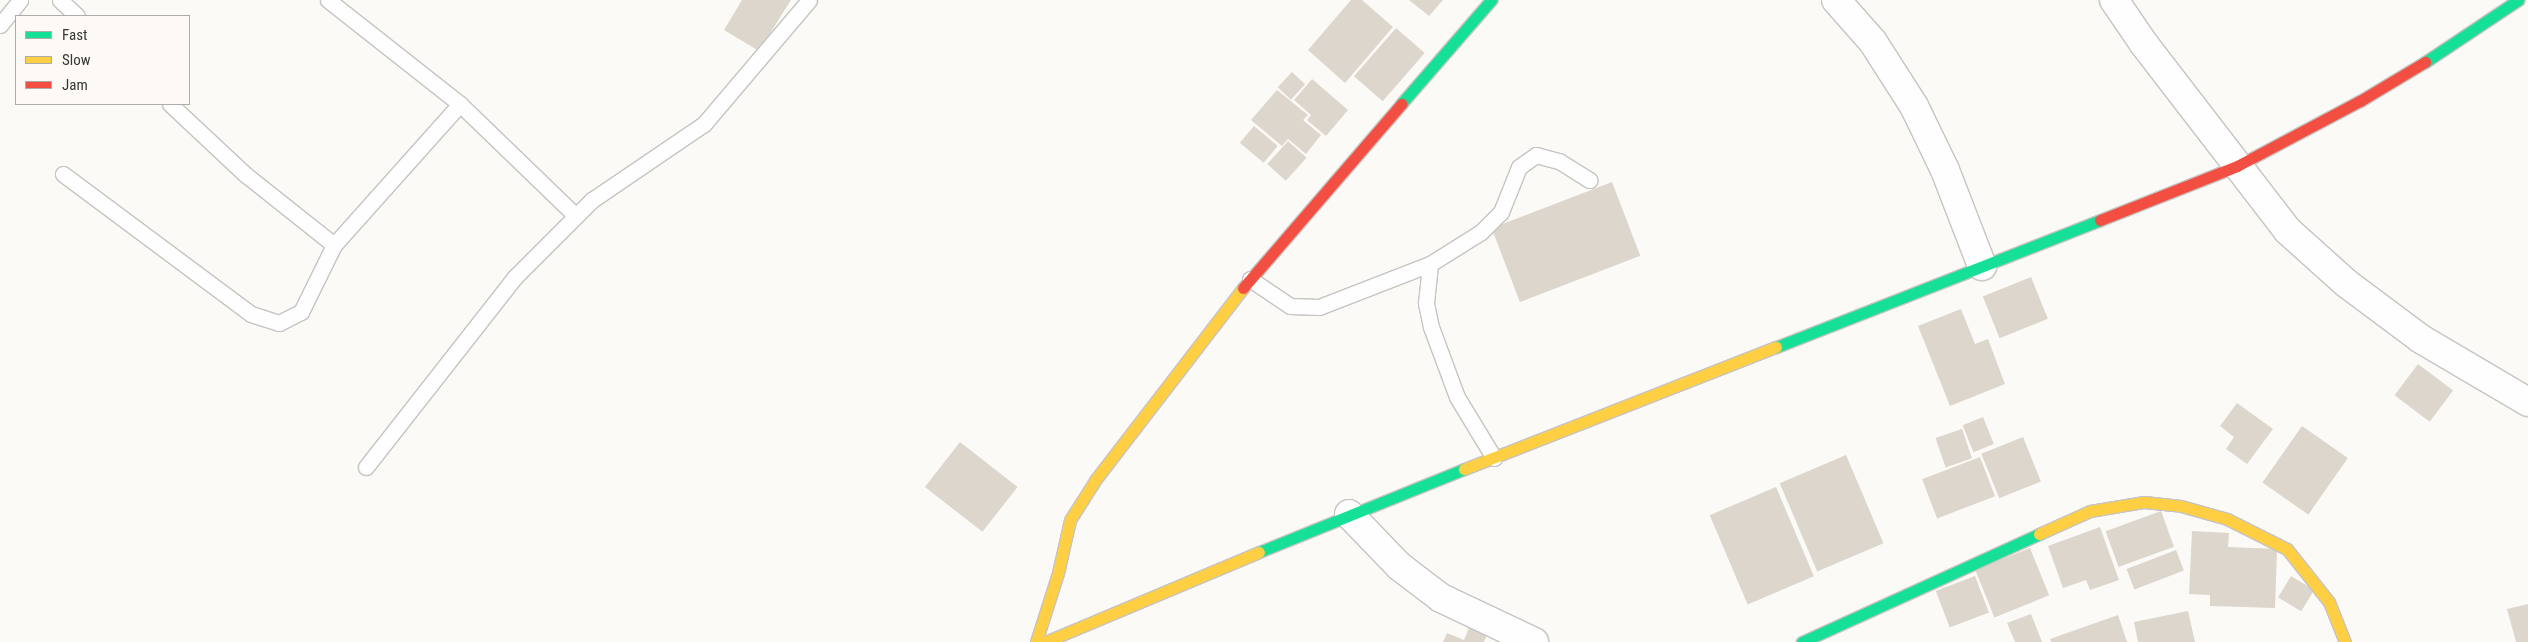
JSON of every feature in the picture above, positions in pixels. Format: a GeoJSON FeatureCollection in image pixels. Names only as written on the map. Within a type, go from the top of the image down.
{"type":"FeatureCollection","features":[{"type":"Feature","properties":{"kind":"street"},"geometry":{"type":"LineString","coordinates":[[1036,642],[1058,573],[1070,520],[1096,478],[1250,279],[1491,0]]}},
{"type":"Feature","properties":{"kind":"street"},"geometry":{"type":"LineString","coordinates":[[1836,0],[1872,42],[1914,106],[1945,170],[1982,266]]}},
{"type":"Feature","properties":{"kind":"street"},"geometry":{"type":"LineString","coordinates":[[2114,0],[2287,230],[2346,283],[2421,340],[2523,391]]}},
{"type":"Feature","properties":{"kind":"street"},"geometry":{"type":"LineString","coordinates":[[1045,642],[1349,514],[2237,166],[2360,101],[2472,33],[2518,0]]}},
{"type":"Feature","properties":{"kind":"street"},"geometry":{"type":"LineString","coordinates":[[1802,642],[2090,511],[2144,502],[2181,506],[2227,520],[2287,549],[2329,602],[2345,642]]}},
{"type":"Feature","properties":{"kind":"street"},"geometry":{"type":"LineString","coordinates":[[1349,514],[1399,566],[1441,598],[1534,642]]}},
{"type":"Feature","properties":{"kind":"lane"},"geometry":{"type":"LineString","coordinates":[[0,25],[20,0]]}},
{"type":"Feature","properties":{"kind":"lane"},"geometry":{"type":"LineString","coordinates":[[60,0],[76,15]]}},
{"type":"Feature","properties":{"kind":"lane"},"geometry":{"type":"LineString","coordinates":[[328,0],[460,104],[576,216]]}},
{"type":"Feature","properties":{"kind":"lane"},"geometry":{"type":"LineString","coordinates":[[366,467],[515,277],[592,200],[704,124],[808,0]]}},
{"type":"Feature","properties":{"kind":"lane"},"geometry":{"type":"LineString","coordinates":[[63,174],[251,314],[279,323],[300,312],[334,245],[460,104]]}},
{"type":"Feature","properties":{"kind":"lane"},"geometry":{"type":"LineString","coordinates":[[171,105],[246,175],[334,245]]}},
{"type":"Feature","properties":{"kind":"lane"},"geometry":{"type":"LineString","coordinates":[[1250,279],[1290,306],[1319,307],[1430,264],[1481,232],[1501,212],[1519,167],[1536,155],[1559,161],[1590,180]]}},
{"type":"Feature","properties":{"kind":"lane"},"geometry":{"type":"LineString","coordinates":[[1430,264],[1426,303],[1431,326],[1457,397],[1494,458]]}},
{"type":"Feature","properties":{"kind":"building"},"geometry":{"type":"Polygon","coordinates":[[[742,0],[791,0],[759,51],[724,30],[742,0]]]}},
{"type":"Feature","properties":{"kind":"building"},"geometry":{"type":"Polygon","coordinates":[[[1351,0],[1362,0],[1393,27],[1345,83],[1308,50],[1351,0]]]}},
{"type":"Feature","properties":{"kind":"building"},"geometry":{"type":"Polygon","coordinates":[[[1409,0],[1443,0],[1429,16],[1409,0]]]}},
{"type":"Feature","properties":{"kind":"building"},"geometry":{"type":"Polygon","coordinates":[[[1396,28],[1425,53],[1383,101],[1354,76],[1396,28]]]}},
{"type":"Feature","properties":{"kind":"building"},"geometry":{"type":"Polygon","coordinates":[[[1292,72],[1305,84],[1291,100],[1278,87],[1292,72]]]}},
{"type":"Feature","properties":{"kind":"building"},"geometry":{"type":"Polygon","coordinates":[[[1312,79],[1348,110],[1326,136],[1307,120],[1311,115],[1294,100],[1312,79]]]}},
{"type":"Feature","properties":{"kind":"building"},"geometry":{"type":"Polygon","coordinates":[[[1277,90],[1308,115],[1303,120],[1321,135],[1306,154],[1288,139],[1282,146],[1251,120],[1277,90]]]}},
{"type":"Feature","properties":{"kind":"building"},"geometry":{"type":"Polygon","coordinates":[[[1254,126],[1278,146],[1264,163],[1240,143],[1254,126]]]}},
{"type":"Feature","properties":{"kind":"building"},"geometry":{"type":"Polygon","coordinates":[[[1288,141],[1307,158],[1286,181],[1267,164],[1288,141]]]}},
{"type":"Feature","properties":{"kind":"building"},"geometry":{"type":"Polygon","coordinates":[[[1612,182],[1640,256],[1520,302],[1492,228],[1612,182]]]}},
{"type":"Feature","properties":{"kind":"building"},"geometry":{"type":"Polygon","coordinates":[[[2031,277],[2048,319],[2000,338],[1983,296],[2031,277]]]}},
{"type":"Feature","properties":{"kind":"building"},"geometry":{"type":"Polygon","coordinates":[[[1961,309],[1975,344],[1988,339],[2005,384],[1950,406],[1918,326],[1961,309]]]}},
{"type":"Feature","properties":{"kind":"building"},"geometry":{"type":"Polygon","coordinates":[[[2418,364],[2453,390],[2430,422],[2395,395],[2418,364]]]}},
{"type":"Feature","properties":{"kind":"building"},"geometry":{"type":"Polygon","coordinates":[[[2237,403],[2273,429],[2247,464],[2226,449],[2234,437],[2220,426],[2237,403]]]}},
{"type":"Feature","properties":{"kind":"building"},"geometry":{"type":"Polygon","coordinates":[[[1983,417],[1994,444],[1973,452],[1963,425],[1983,417]]]}},
{"type":"Feature","properties":{"kind":"building"},"geometry":{"type":"Polygon","coordinates":[[[2302,426],[2348,458],[2308,515],[2262,483],[2302,426]]]}},
{"type":"Feature","properties":{"kind":"building"},"geometry":{"type":"Polygon","coordinates":[[[1962,429],[1972,458],[1946,467],[1936,438],[1962,429]]]}},
{"type":"Feature","properties":{"kind":"building"},"geometry":{"type":"Polygon","coordinates":[[[2023,437],[2041,482],[1999,498],[1981,454],[2023,437]]]}},
{"type":"Feature","properties":{"kind":"building"},"geometry":{"type":"Polygon","coordinates":[[[960,442],[1018,487],[982,532],[925,487],[960,442]]]}},
{"type":"Feature","properties":{"kind":"building"},"geometry":{"type":"Polygon","coordinates":[[[1846,455],[1884,543],[1817,572],[1780,483],[1846,455]]]}},
{"type":"Feature","properties":{"kind":"building"},"geometry":{"type":"Polygon","coordinates":[[[1980,457],[1995,496],[1937,518],[1922,479],[1980,457]]]}},
{"type":"Feature","properties":{"kind":"building"},"geometry":{"type":"Polygon","coordinates":[[[1776,487],[1814,576],[1748,604],[1710,515],[1776,487]]]}},
{"type":"Feature","properties":{"kind":"building"},"geometry":{"type":"Polygon","coordinates":[[[2161,511],[2174,547],[2119,567],[2106,531],[2161,511]]]}},
{"type":"Feature","properties":{"kind":"building"},"geometry":{"type":"Polygon","coordinates":[[[2100,527],[2119,580],[2090,590],[2086,580],[2063,588],[2048,546],[2100,527]]]}},
{"type":"Feature","properties":{"kind":"building"},"geometry":{"type":"Polygon","coordinates":[[[2192,531],[2229,533],[2228,547],[2277,549],[2275,608],[2210,606],[2210,595],[2189,594],[2192,531]]]}},
{"type":"Feature","properties":{"kind":"building"},"geometry":{"type":"Polygon","coordinates":[[[2030,548],[2049,595],[1994,617],[1975,570],[2030,548]]]}},
{"type":"Feature","properties":{"kind":"building"},"geometry":{"type":"Polygon","coordinates":[[[2176,550],[2184,571],[2134,590],[2127,569],[2176,550]]]}},
{"type":"Feature","properties":{"kind":"building"},"geometry":{"type":"Polygon","coordinates":[[[1975,576],[1989,612],[1950,627],[1936,591],[1975,576]]]}},
{"type":"Feature","properties":{"kind":"building"},"geometry":{"type":"Polygon","coordinates":[[[2291,576],[2314,590],[2301,611],[2278,597],[2291,576]]]}},
{"type":"Feature","properties":{"kind":"building"},"geometry":{"type":"Polygon","coordinates":[[[2528,604],[2528,642],[2516,642],[2507,609],[2528,604]]]}},
{"type":"Feature","properties":{"kind":"building"},"geometry":{"type":"Polygon","coordinates":[[[2188,611],[2195,642],[2138,642],[2134,622],[2188,611]]]}},
{"type":"Feature","properties":{"kind":"building"},"geometry":{"type":"Polygon","coordinates":[[[2031,614],[2042,642],[2015,642],[2007,623],[2031,614]]]}},
{"type":"Feature","properties":{"kind":"building"},"geometry":{"type":"Polygon","coordinates":[[[2118,615],[2127,642],[2051,642],[2050,639],[2118,615]]]}},
{"type":"Feature","properties":{"kind":"building"},"geometry":{"type":"Polygon","coordinates":[[[1472,620],[1490,627],[1484,642],[1443,642],[1447,633],[1464,640],[1472,620]]]}},
{"type":"Feature","properties":{"kind":"traffic: fast"},"geometry":{"type":"LineString","coordinates":[[1401,104],[1491,0]]}},
{"type":"Feature","properties":{"kind":"traffic: fast"},"geometry":{"type":"LineString","coordinates":[[2425,62],[2518,0]]}},
{"type":"Feature","properties":{"kind":"traffic: fast"},"geometry":{"type":"LineString","coordinates":[[1776,347],[2100,220]]}},
{"type":"Feature","properties":{"kind":"traffic: fast"},"geometry":{"type":"LineString","coordinates":[[1259,552],[1464,469]]}},
{"type":"Feature","properties":{"kind":"traffic: fast"},"geometry":{"type":"LineString","coordinates":[[1802,642],[2039,534]]}},
{"type":"Feature","properties":{"kind":"traffic: slow"},"geometry":{"type":"LineString","coordinates":[[1036,642],[1058,573],[1070,520],[1096,479],[1243,288]]}},
{"type":"Feature","properties":{"kind":"traffic: slow"},"geometry":{"type":"LineString","coordinates":[[1464,469],[1776,347]]}},
{"type":"Feature","properties":{"kind":"traffic: slow"},"geometry":{"type":"LineString","coordinates":[[2039,534],[2090,511],[2144,502],[2181,506],[2227,519],[2287,549],[2329,602],[2345,642]]}},
{"type":"Feature","properties":{"kind":"traffic: slow"},"geometry":{"type":"LineString","coordinates":[[1045,642],[1259,552]]}},
{"type":"Feature","properties":{"kind":"traffic: jam"},"geometry":{"type":"LineString","coordinates":[[2100,220],[2237,166],[2360,101],[2425,62]]}},
{"type":"Feature","properties":{"kind":"traffic: jam"},"geometry":{"type":"LineString","coordinates":[[1243,288],[1401,104]]}}]}
